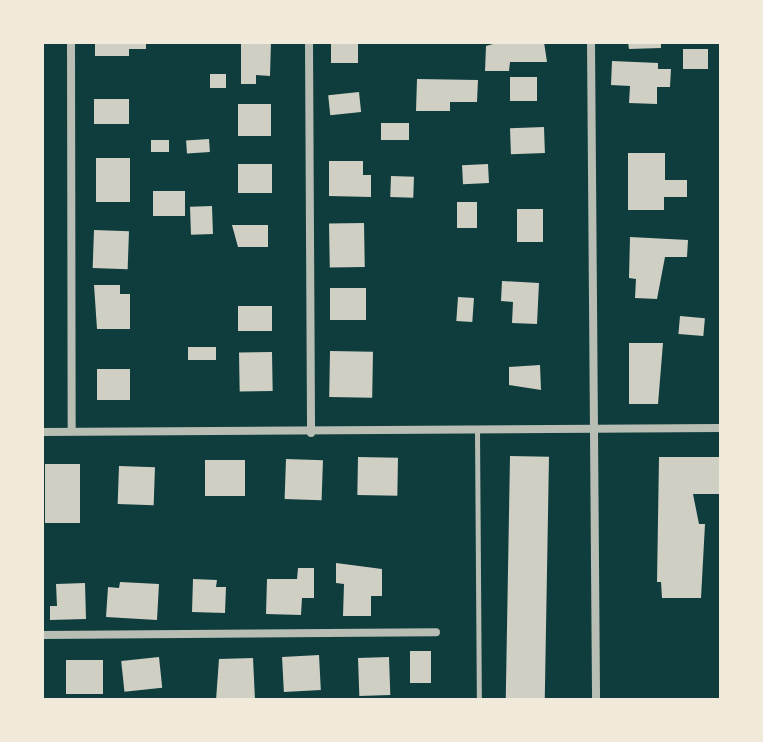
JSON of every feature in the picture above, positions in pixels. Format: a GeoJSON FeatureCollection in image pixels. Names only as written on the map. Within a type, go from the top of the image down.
{"type":"FeatureCollection","features":[{"type":"Feature","properties":{"kind":"street"},"geometry":{"type":"LineString","coordinates":[[71,42],[72,431]]}},
{"type":"Feature","properties":{"kind":"street"},"geometry":{"type":"LineString","coordinates":[[309,42],[311,433]]}},
{"type":"Feature","properties":{"kind":"street"},"geometry":{"type":"LineString","coordinates":[[591,42],[596,700]]}},
{"type":"Feature","properties":{"kind":"street"},"geometry":{"type":"LineString","coordinates":[[42,432],[311,433],[721,428]]}},
{"type":"Feature","properties":{"kind":"street"},"geometry":{"type":"LineString","coordinates":[[42,635],[436,632]]}},
{"type":"Feature","properties":{"kind":"lane"},"geometry":{"type":"LineString","coordinates":[[477,431],[479,700]]}},
{"type":"Feature","properties":{"kind":"lane"},"geometry":{"type":"LineString","coordinates":[[721,519],[721,584]]}},
{"type":"Feature","properties":{"kind":"building"},"geometry":{"type":"Polygon","coordinates":[[[95,42],[146,42],[146,49],[129,49],[129,56],[95,56],[95,42]]]}},
{"type":"Feature","properties":{"kind":"building"},"geometry":{"type":"Polygon","coordinates":[[[241,42],[271,42],[270,76],[256,75],[256,84],[241,84],[241,42]]]}},
{"type":"Feature","properties":{"kind":"building"},"geometry":{"type":"Polygon","coordinates":[[[331,42],[358,42],[358,63],[331,63],[331,42]]]}},
{"type":"Feature","properties":{"kind":"building"},"geometry":{"type":"Polygon","coordinates":[[[500,42],[544,42],[547,62],[510,62],[509,71],[485,71],[486,46],[500,42]]]}},
{"type":"Feature","properties":{"kind":"building"},"geometry":{"type":"Polygon","coordinates":[[[628,42],[661,42],[661,48],[629,49],[628,42]]]}},
{"type":"Feature","properties":{"kind":"building"},"geometry":{"type":"Polygon","coordinates":[[[683,49],[708,49],[708,69],[683,69],[683,49]]]}},
{"type":"Feature","properties":{"kind":"building"},"geometry":{"type":"Polygon","coordinates":[[[612,61],[658,63],[658,69],[671,69],[670,87],[657,87],[657,104],[629,103],[630,86],[611,85],[612,61]]]}},
{"type":"Feature","properties":{"kind":"building"},"geometry":{"type":"Polygon","coordinates":[[[210,74],[226,74],[226,88],[210,88],[210,74]]]}},
{"type":"Feature","properties":{"kind":"building"},"geometry":{"type":"Polygon","coordinates":[[[510,77],[537,77],[537,101],[510,101],[510,77]]]}},
{"type":"Feature","properties":{"kind":"building"},"geometry":{"type":"Polygon","coordinates":[[[417,79],[478,80],[477,102],[450,102],[450,111],[416,111],[417,79]]]}},
{"type":"Feature","properties":{"kind":"building"},"geometry":{"type":"Polygon","coordinates":[[[359,92],[361,112],[330,115],[328,95],[359,92]]]}},
{"type":"Feature","properties":{"kind":"building"},"geometry":{"type":"Polygon","coordinates":[[[94,99],[129,99],[129,124],[94,124],[94,99]]]}},
{"type":"Feature","properties":{"kind":"building"},"geometry":{"type":"Polygon","coordinates":[[[238,104],[271,104],[271,136],[238,136],[238,104]]]}},
{"type":"Feature","properties":{"kind":"building"},"geometry":{"type":"Polygon","coordinates":[[[381,123],[409,123],[409,140],[381,140],[381,123]]]}},
{"type":"Feature","properties":{"kind":"building"},"geometry":{"type":"Polygon","coordinates":[[[544,127],[545,153],[511,154],[510,128],[544,127]]]}},
{"type":"Feature","properties":{"kind":"building"},"geometry":{"type":"Polygon","coordinates":[[[209,139],[210,152],[187,154],[186,141],[209,139]]]}},
{"type":"Feature","properties":{"kind":"building"},"geometry":{"type":"Polygon","coordinates":[[[151,140],[169,140],[169,152],[151,152],[151,140]]]}},
{"type":"Feature","properties":{"kind":"building"},"geometry":{"type":"Polygon","coordinates":[[[628,153],[665,153],[665,180],[687,180],[687,197],[664,197],[664,210],[628,210],[628,153]]]}},
{"type":"Feature","properties":{"kind":"building"},"geometry":{"type":"Polygon","coordinates":[[[96,158],[130,158],[130,202],[96,202],[96,158]]]}},
{"type":"Feature","properties":{"kind":"building"},"geometry":{"type":"Polygon","coordinates":[[[329,161],[363,161],[363,175],[371,175],[371,197],[329,196],[329,161]]]}},
{"type":"Feature","properties":{"kind":"building"},"geometry":{"type":"Polygon","coordinates":[[[238,164],[272,164],[272,193],[238,193],[238,164]]]}},
{"type":"Feature","properties":{"kind":"building"},"geometry":{"type":"Polygon","coordinates":[[[488,164],[489,183],[463,184],[462,165],[488,164]]]}},
{"type":"Feature","properties":{"kind":"building"},"geometry":{"type":"Polygon","coordinates":[[[391,176],[414,177],[413,198],[390,197],[391,176]]]}},
{"type":"Feature","properties":{"kind":"building"},"geometry":{"type":"Polygon","coordinates":[[[153,191],[185,191],[185,216],[153,216],[153,191]]]}},
{"type":"Feature","properties":{"kind":"building"},"geometry":{"type":"Polygon","coordinates":[[[457,202],[477,202],[477,228],[457,228],[457,202]]]}},
{"type":"Feature","properties":{"kind":"building"},"geometry":{"type":"Polygon","coordinates":[[[212,206],[213,234],[191,235],[190,207],[212,206]]]}},
{"type":"Feature","properties":{"kind":"building"},"geometry":{"type":"Polygon","coordinates":[[[517,209],[543,209],[543,242],[517,242],[517,209]]]}},
{"type":"Feature","properties":{"kind":"building"},"geometry":{"type":"Polygon","coordinates":[[[364,223],[365,267],[330,268],[329,224],[364,223]]]}},
{"type":"Feature","properties":{"kind":"building"},"geometry":{"type":"Polygon","coordinates":[[[232,225],[268,225],[268,247],[238,247],[232,225]]]}},
{"type":"Feature","properties":{"kind":"building"},"geometry":{"type":"Polygon","coordinates":[[[94,230],[129,231],[128,269],[93,268],[94,230]]]}},
{"type":"Feature","properties":{"kind":"building"},"geometry":{"type":"Polygon","coordinates":[[[630,237],[688,240],[687,257],[665,257],[657,299],[635,298],[636,279],[629,278],[630,237]]]}},
{"type":"Feature","properties":{"kind":"building"},"geometry":{"type":"Polygon","coordinates":[[[502,281],[539,283],[537,324],[512,323],[513,302],[501,301],[502,281]]]}},
{"type":"Feature","properties":{"kind":"building"},"geometry":{"type":"Polygon","coordinates":[[[94,285],[120,285],[120,294],[130,294],[130,329],[97,329],[94,285]]]}},
{"type":"Feature","properties":{"kind":"building"},"geometry":{"type":"Polygon","coordinates":[[[330,288],[366,288],[366,320],[330,320],[330,288]]]}},
{"type":"Feature","properties":{"kind":"building"},"geometry":{"type":"Polygon","coordinates":[[[458,297],[474,298],[472,322],[456,321],[458,297]]]}},
{"type":"Feature","properties":{"kind":"building"},"geometry":{"type":"Polygon","coordinates":[[[238,306],[272,306],[272,331],[238,331],[238,306]]]}},
{"type":"Feature","properties":{"kind":"building"},"geometry":{"type":"Polygon","coordinates":[[[680,316],[705,318],[703,336],[678,334],[680,316]]]}},
{"type":"Feature","properties":{"kind":"building"},"geometry":{"type":"Polygon","coordinates":[[[629,343],[663,343],[658,404],[629,404],[629,343]]]}},
{"type":"Feature","properties":{"kind":"building"},"geometry":{"type":"Polygon","coordinates":[[[188,347],[216,347],[216,360],[188,360],[188,347]]]}},
{"type":"Feature","properties":{"kind":"building"},"geometry":{"type":"Polygon","coordinates":[[[330,351],[373,352],[372,398],[329,397],[330,351]]]}},
{"type":"Feature","properties":{"kind":"building"},"geometry":{"type":"Polygon","coordinates":[[[272,352],[273,391],[240,392],[239,353],[272,352]]]}},
{"type":"Feature","properties":{"kind":"building"},"geometry":{"type":"Polygon","coordinates":[[[540,365],[541,390],[509,385],[509,367],[540,365]]]}},
{"type":"Feature","properties":{"kind":"building"},"geometry":{"type":"Polygon","coordinates":[[[97,369],[130,369],[130,400],[97,400],[97,369]]]}},
{"type":"Feature","properties":{"kind":"building"},"geometry":{"type":"Polygon","coordinates":[[[510,456],[549,457],[545,700],[506,700],[510,456]]]}},
{"type":"Feature","properties":{"kind":"building"},"geometry":{"type":"Polygon","coordinates":[[[358,457],[398,458],[397,496],[357,495],[358,457]]]}},
{"type":"Feature","properties":{"kind":"building"},"geometry":{"type":"Polygon","coordinates":[[[659,457],[721,457],[721,494],[693,494],[699,524],[705,524],[701,598],[662,598],[661,582],[657,582],[659,457]]]}},
{"type":"Feature","properties":{"kind":"building"},"geometry":{"type":"Polygon","coordinates":[[[286,459],[323,460],[322,500],[285,499],[286,459]]]}},
{"type":"Feature","properties":{"kind":"building"},"geometry":{"type":"Polygon","coordinates":[[[205,460],[245,460],[245,496],[205,496],[205,460]]]}},
{"type":"Feature","properties":{"kind":"building"},"geometry":{"type":"Polygon","coordinates":[[[45,464],[80,464],[80,523],[45,523],[45,464]]]}},
{"type":"Feature","properties":{"kind":"building"},"geometry":{"type":"Polygon","coordinates":[[[119,466],[155,467],[154,505],[118,504],[119,466]]]}},
{"type":"Feature","properties":{"kind":"building"},"geometry":{"type":"Polygon","coordinates":[[[336,563],[382,569],[382,596],[371,596],[371,616],[343,616],[344,584],[336,583],[336,563]]]}},
{"type":"Feature","properties":{"kind":"building"},"geometry":{"type":"Polygon","coordinates":[[[298,568],[314,568],[314,598],[302,598],[301,615],[266,614],[267,579],[297,579],[298,568]]]}},
{"type":"Feature","properties":{"kind":"building"},"geometry":{"type":"Polygon","coordinates":[[[193,579],[217,580],[216,587],[226,587],[225,613],[192,612],[193,579]]]}},
{"type":"Feature","properties":{"kind":"building"},"geometry":{"type":"Polygon","coordinates":[[[120,582],[159,584],[157,620],[106,617],[108,587],[119,588],[120,582]]]}},
{"type":"Feature","properties":{"kind":"building"},"geometry":{"type":"Polygon","coordinates":[[[85,583],[86,619],[50,620],[50,606],[57,606],[56,584],[85,583]]]}},
{"type":"Feature","properties":{"kind":"building"},"geometry":{"type":"Polygon","coordinates":[[[410,651],[431,651],[431,683],[410,683],[410,651]]]}},
{"type":"Feature","properties":{"kind":"building"},"geometry":{"type":"Polygon","coordinates":[[[319,655],[321,690],[284,692],[282,657],[319,655]]]}},
{"type":"Feature","properties":{"kind":"building"},"geometry":{"type":"Polygon","coordinates":[[[159,657],[162,688],[124,692],[121,661],[159,657]]]}},
{"type":"Feature","properties":{"kind":"building"},"geometry":{"type":"Polygon","coordinates":[[[389,657],[390,695],[359,696],[358,658],[389,657]]]}},
{"type":"Feature","properties":{"kind":"building"},"geometry":{"type":"Polygon","coordinates":[[[253,658],[255,700],[216,700],[219,659],[253,658]]]}},
{"type":"Feature","properties":{"kind":"building"},"geometry":{"type":"Polygon","coordinates":[[[66,660],[103,660],[103,694],[66,694],[66,660]]]}}]}
